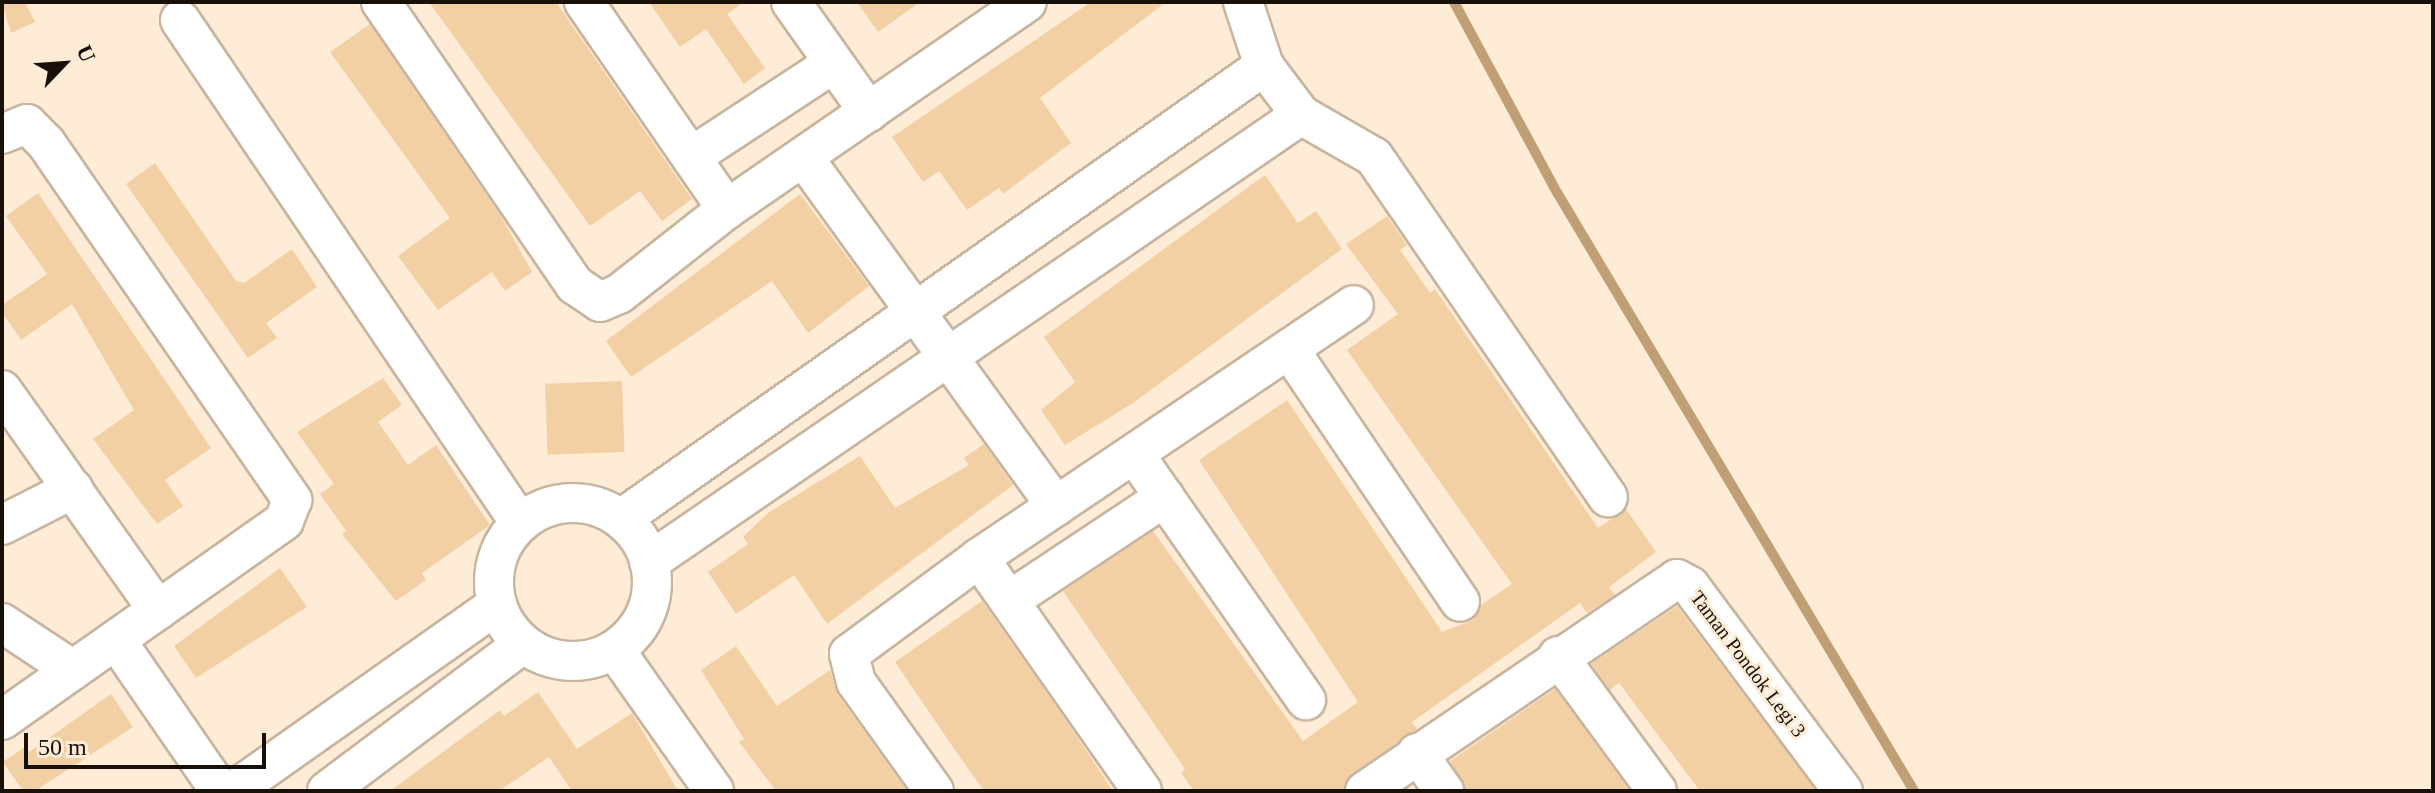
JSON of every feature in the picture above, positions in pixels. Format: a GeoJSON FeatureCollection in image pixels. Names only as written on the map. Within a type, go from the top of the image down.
{"type":"FeatureCollection","features":[{"type":"Feature","properties":{"kind":"street"},"geometry":{"type":"LineString","coordinates":[[381,2],[587,296],[600,302],[619,294],[727,209],[869,112],[1012,6]]}},
{"type":"Feature","properties":{"kind":"street"},"geometry":{"type":"LineString","coordinates":[[584,2],[727,209]]}},
{"type":"Feature","properties":{"kind":"street"},"geometry":{"type":"LineString","coordinates":[[791,2],[869,112]]}},
{"type":"Feature","properties":{"kind":"street"},"geometry":{"type":"LineString","coordinates":[[1243,2],[1264,66],[1301,115],[1374,157],[1608,497]]}},
{"type":"Feature","properties":{"kind":"street"},"geometry":{"type":"LineString","coordinates":[[180,20],[520,523]]}},
{"type":"Feature","properties":{"kind":"street"},"geometry":{"type":"LineString","coordinates":[[691,157],[834,63]]}},
{"type":"Feature","properties":{"kind":"street"},"geometry":{"type":"LineString","coordinates":[[621,519],[1264,66]]}},
{"type":"Feature","properties":{"kind":"street"},"geometry":{"type":"LineString","coordinates":[[649,562],[1301,115]]}},
{"type":"Feature","properties":{"kind":"street"},"geometry":{"type":"LineString","coordinates":[[2,134],[27,124],[40,136],[290,492],[284,521],[2,720]]}},
{"type":"Feature","properties":{"kind":"street"},"geometry":{"type":"LineString","coordinates":[[804,158],[1056,506]]}},
{"type":"Feature","properties":{"kind":"street"},"geometry":{"type":"LineString","coordinates":[[934,791],[856,682],[848,657],[979,558],[1354,305]]}},
{"type":"Feature","properties":{"kind":"street"},"geometry":{"type":"LineString","coordinates":[[1289,349],[1460,602]]}},
{"type":"Feature","properties":{"kind":"street"},"geometry":{"type":"LineString","coordinates":[[2,390],[158,610]]}},
{"type":"Feature","properties":{"kind":"street"},"geometry":{"type":"LineString","coordinates":[[1135,455],[1306,700]]}},
{"type":"Feature","properties":{"kind":"street"},"geometry":{"type":"LineString","coordinates":[[2,525],[73,489]]}},
{"type":"Feature","properties":{"kind":"street"},"geometry":{"type":"LineString","coordinates":[[1010,600],[1165,497]]}},
{"type":"Feature","properties":{"kind":"street"},"geometry":{"type":"LineString","coordinates":[[581,503],[621,519],[649,562],[652,582],[643,621],[615,650],[585,661],[552,660],[523,644],[497,605],[496,560],[520,523],[559,504],[581,503]]}},
{"type":"Feature","properties":{"kind":"street"},"geometry":{"type":"LineString","coordinates":[[979,558],[1142,791]]}},
{"type":"Feature","properties":{"kind":"street","name":"Taman Pondok Legi 3"},"geometry":{"type":"LineString","coordinates":[[1365,791],[1668,580],[1682,580],[1843,791]]}},
{"type":"Feature","properties":{"kind":"street"},"geometry":{"type":"LineString","coordinates":[[233,791],[497,605]]}},
{"type":"Feature","properties":{"kind":"street"},"geometry":{"type":"LineString","coordinates":[[2,623],[73,670]]}},
{"type":"Feature","properties":{"kind":"street"},"geometry":{"type":"LineString","coordinates":[[116,640],[220,791]]}},
{"type":"Feature","properties":{"kind":"street"},"geometry":{"type":"LineString","coordinates":[[327,791],[523,644]]}},
{"type":"Feature","properties":{"kind":"street"},"geometry":{"type":"LineString","coordinates":[[615,650],[714,791]]}},
{"type":"Feature","properties":{"kind":"street"},"geometry":{"type":"LineString","coordinates":[[1558,656],[1657,791]]}},
{"type":"Feature","properties":{"kind":"street"},"geometry":{"type":"LineString","coordinates":[[1417,753],[1444,791]]}},
{"type":"Feature","properties":{"kind":"building"},"geometry":{"type":"Polygon","coordinates":[[[2,2],[25,2],[35,22],[11,33],[2,2]]]}},
{"type":"Feature","properties":{"kind":"building"},"geometry":{"type":"Polygon","coordinates":[[[429,2],[556,2],[692,199],[662,221],[640,191],[590,226],[429,2]]]}},
{"type":"Feature","properties":{"kind":"building"},"geometry":{"type":"Polygon","coordinates":[[[649,2],[744,2],[727,14],[765,68],[744,84],[706,29],[680,47],[649,2]]]}},
{"type":"Feature","properties":{"kind":"building"},"geometry":{"type":"Polygon","coordinates":[[[857,2],[920,2],[878,32],[857,2]]]}},
{"type":"Feature","properties":{"kind":"building"},"geometry":{"type":"Polygon","coordinates":[[[1091,2],[1166,2],[1040,98],[1071,143],[1003,194],[999,188],[967,210],[939,171],[923,182],[892,137],[1091,2]]]}},
{"type":"Feature","properties":{"kind":"building"},"geometry":{"type":"Polygon","coordinates":[[[370,24],[502,218],[532,272],[505,291],[492,272],[438,310],[398,256],[450,218],[330,52],[370,24]]]}},
{"type":"Feature","properties":{"kind":"building"},"geometry":{"type":"Polygon","coordinates":[[[155,163],[236,281],[244,283],[292,249],[317,287],[266,323],[277,338],[248,358],[126,184],[155,163]]]}},
{"type":"Feature","properties":{"kind":"building"},"geometry":{"type":"Polygon","coordinates":[[[1265,175],[1298,223],[1316,211],[1342,249],[1133,403],[1065,445],[1041,410],[1075,382],[1044,337],[1265,175]]]}},
{"type":"Feature","properties":{"kind":"building"},"geometry":{"type":"Polygon","coordinates":[[[38,193],[211,448],[165,480],[183,506],[157,524],[93,439],[134,410],[72,304],[21,340],[2,312],[2,305],[47,274],[6,216],[38,193]]]}},
{"type":"Feature","properties":{"kind":"building"},"geometry":{"type":"Polygon","coordinates":[[[800,194],[869,286],[808,333],[772,281],[631,377],[606,341],[800,194]]]}},
{"type":"Feature","properties":{"kind":"building"},"geometry":{"type":"Polygon","coordinates":[[[1387,216],[1407,245],[1400,250],[1430,293],[1435,289],[1598,528],[1626,509],[1656,552],[1609,587],[1615,595],[1587,613],[1580,603],[1412,722],[1417,729],[1353,773],[1343,791],[1194,791],[1181,773],[1185,769],[1063,591],[1153,531],[1303,741],[1358,702],[1199,460],[1287,400],[1442,632],[1473,620],[1481,605],[1512,584],[1347,350],[1398,314],[1346,244],[1387,216]]]}},
{"type":"Feature","properties":{"kind":"building"},"geometry":{"type":"Polygon","coordinates":[[[383,378],[402,405],[378,422],[408,465],[436,445],[490,525],[422,573],[426,580],[396,601],[342,534],[346,531],[320,494],[334,484],[297,432],[383,378]]]}},
{"type":"Feature","properties":{"kind":"building"},"geometry":{"type":"Polygon","coordinates":[[[622,381],[624,452],[548,455],[545,384],[622,381]]]}},
{"type":"Feature","properties":{"kind":"building"},"geometry":{"type":"Polygon","coordinates":[[[984,444],[1013,485],[827,624],[794,575],[736,614],[708,572],[748,544],[743,537],[768,513],[860,456],[895,508],[969,465],[964,458],[984,444]]]}},
{"type":"Feature","properties":{"kind":"building"},"geometry":{"type":"Polygon","coordinates":[[[280,568],[307,607],[196,678],[174,646],[280,568]]]}},
{"type":"Feature","properties":{"kind":"building"},"geometry":{"type":"Polygon","coordinates":[[[982,601],[1113,791],[984,791],[957,753],[895,662],[982,601]]]}},
{"type":"Feature","properties":{"kind":"building"},"geometry":{"type":"Polygon","coordinates":[[[1677,606],[1816,791],[1700,791],[1619,683],[1610,690],[1591,664],[1677,606]]]}},
{"type":"Feature","properties":{"kind":"building"},"geometry":{"type":"Polygon","coordinates":[[[736,646],[777,706],[830,670],[838,695],[907,791],[776,791],[739,742],[744,739],[701,670],[736,646]]]}},
{"type":"Feature","properties":{"kind":"building"},"geometry":{"type":"Polygon","coordinates":[[[1555,689],[1630,791],[1466,791],[1450,761],[1555,689]]]}},
{"type":"Feature","properties":{"kind":"building"},"geometry":{"type":"Polygon","coordinates":[[[538,692],[577,749],[632,713],[678,791],[572,791],[549,757],[499,791],[390,791],[500,710],[504,716],[538,692]]]}},
{"type":"Feature","properties":{"kind":"building"},"geometry":{"type":"Polygon","coordinates":[[[111,694],[133,727],[35,791],[23,791],[3,762],[26,746],[29,752],[111,694]]]}},
{"type":"Feature","properties":{"kind":"waterway"},"geometry":{"type":"LineString","coordinates":[[1454,2],[1558,194],[1914,791]]}}]}
